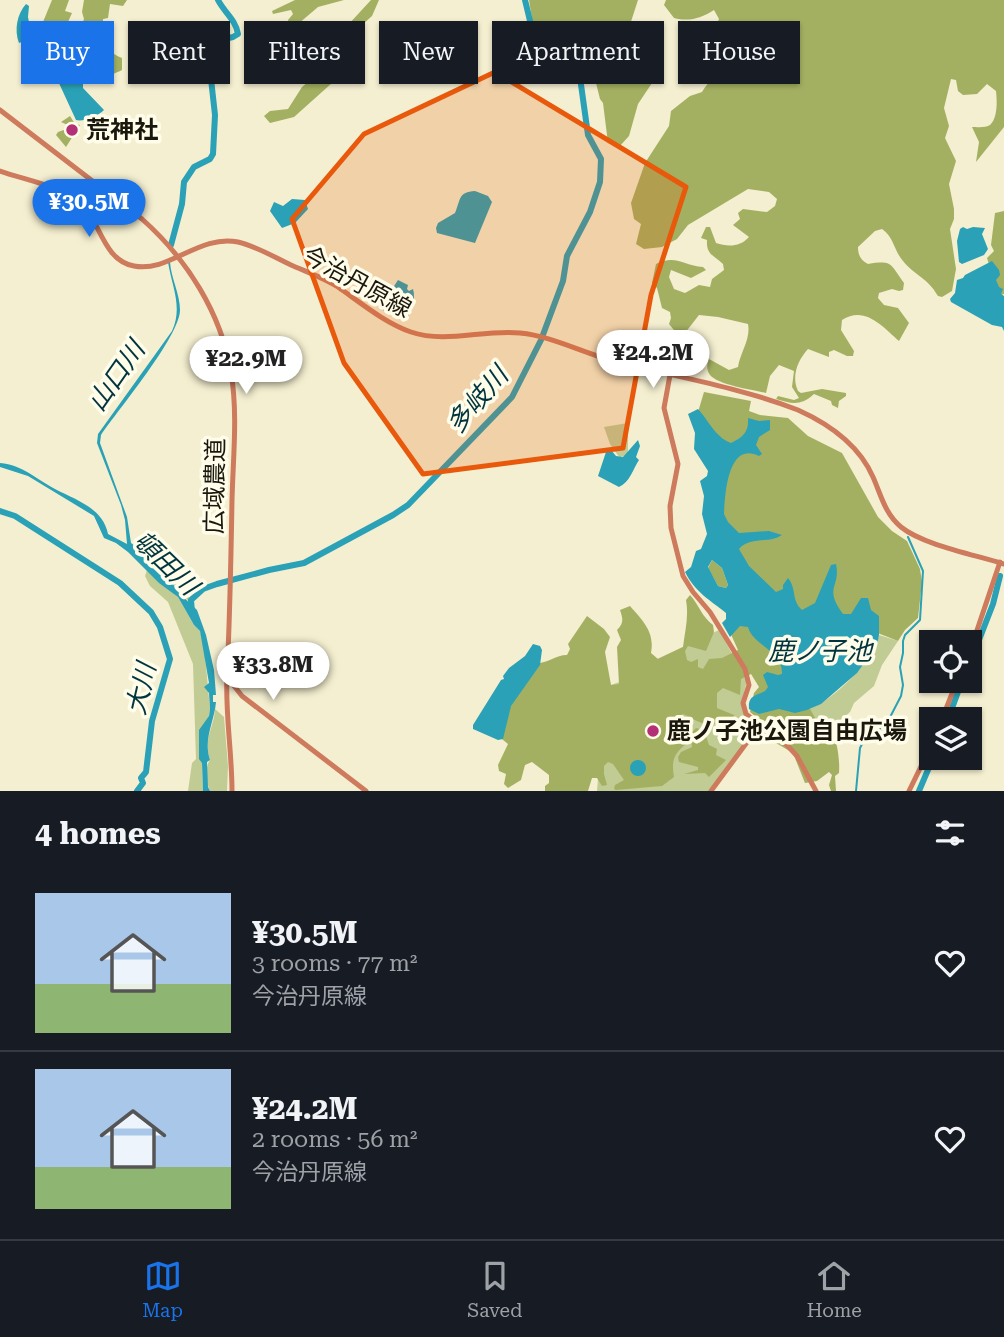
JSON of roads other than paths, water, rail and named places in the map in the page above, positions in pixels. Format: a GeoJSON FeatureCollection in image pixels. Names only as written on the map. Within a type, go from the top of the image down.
{"type":"FeatureCollection","features":[{"type":"Feature","properties":{"kind":"street","name":"広域農道"},"geometry":{"type":"LineString","coordinates":[[0,110],[142,219],[178,256],[212,311],[231,371],[234,422],[227,677],[232,791]]}},
{"type":"Feature","properties":{"kind":"street","name":"今治丹原線"},"geometry":{"type":"LineString","coordinates":[[0,171],[75,196],[90,212],[107,245],[122,262],[132,266],[155,265],[199,246],[224,240],[241,242],[334,284],[394,325],[411,332],[442,337],[523,333],[612,360],[767,399],[817,420],[843,437],[870,469],[886,508],[902,528],[917,537],[1002,563]]}},
{"type":"Feature","properties":{"kind":"street"},"geometry":{"type":"LineString","coordinates":[[670,375],[664,408],[678,464],[670,506],[674,545],[687,585],[710,612],[745,669],[749,685],[743,708],[746,715],[787,745],[797,756],[817,791]]}},
{"type":"Feature","properties":{"kind":"street"},"geometry":{"type":"LineString","coordinates":[[978,630],[1002,563]]}},
{"type":"Feature","properties":{"kind":"street"},"geometry":{"type":"LineString","coordinates":[[227,677],[242,696],[366,791]]}},
{"type":"Feature","properties":{"kind":"street"},"geometry":{"type":"LineString","coordinates":[[711,791],[759,726]]}},
{"type":"Feature","properties":{"kind":"street"},"geometry":{"type":"LineString","coordinates":[[909,791],[919,770]]}},
{"type":"Feature","properties":{"kind":"water"},"geometry":{"type":"Polygon","coordinates":[[[26,4],[29,6],[29,21],[21,21],[19,43],[17,22],[26,4]]]}},
{"type":"Feature","properties":{"kind":"water"},"geometry":{"type":"Polygon","coordinates":[[[59,84],[83,84],[83,88],[104,110],[91,118],[76,120],[59,84]]]}},
{"type":"Feature","properties":{"kind":"water"},"geometry":{"type":"Polygon","coordinates":[[[475,191],[488,196],[492,202],[475,243],[437,233],[438,223],[455,213],[463,195],[475,191]]]}},
{"type":"Feature","properties":{"kind":"water"},"geometry":{"type":"Polygon","coordinates":[[[292,199],[305,200],[308,209],[295,223],[282,228],[270,211],[274,202],[283,206],[292,199]]]}},
{"type":"Feature","properties":{"kind":"water"},"geometry":{"type":"Polygon","coordinates":[[[963,227],[985,228],[982,234],[988,249],[984,255],[962,264],[959,262],[957,241],[963,227]]]}},
{"type":"Feature","properties":{"kind":"water"},"geometry":{"type":"Polygon","coordinates":[[[992,261],[999,270],[1000,275],[996,280],[1003,289],[1001,294],[1004,296],[1004,331],[1002,327],[992,325],[950,299],[955,293],[957,280],[992,261]]]}},
{"type":"Feature","properties":{"kind":"water"},"geometry":{"type":"Polygon","coordinates":[[[168,262],[180,304],[177,322],[170,337],[147,373],[101,435],[100,443],[127,517],[131,543],[160,564],[179,593],[197,610],[206,635],[214,670],[216,695],[213,695],[213,702],[216,702],[208,745],[210,791],[203,791],[202,763],[199,759],[199,730],[209,716],[210,709],[209,693],[204,687],[209,683],[200,631],[178,597],[159,583],[128,552],[104,538],[94,516],[28,476],[0,467],[0,463],[22,469],[80,501],[101,518],[108,534],[127,544],[125,520],[97,443],[98,434],[172,331],[177,305],[168,262]]]}},
{"type":"Feature","properties":{"kind":"water"},"geometry":{"type":"Polygon","coordinates":[[[398,280],[408,285],[409,291],[413,289],[414,293],[411,310],[404,321],[383,310],[385,300],[398,280]]]}},
{"type":"Feature","properties":{"kind":"water","name":"鹿ノ子池"},"geometry":{"type":"Polygon","coordinates":[[[698,409],[716,433],[731,443],[745,433],[748,418],[770,420],[770,430],[759,437],[756,445],[762,454],[759,456],[749,453],[741,456],[735,462],[727,482],[724,514],[739,533],[769,531],[782,535],[743,545],[739,549],[749,566],[776,592],[783,589],[788,578],[796,602],[802,610],[815,603],[831,565],[836,564],[833,593],[843,614],[851,614],[861,598],[868,598],[871,610],[879,616],[877,645],[857,673],[821,704],[795,713],[779,709],[759,714],[749,709],[751,698],[768,687],[763,675],[767,672],[782,674],[778,659],[756,639],[748,627],[740,626],[730,637],[722,623],[726,619],[726,613],[698,590],[685,572],[691,567],[696,551],[701,549],[707,534],[702,514],[704,496],[700,481],[707,476],[708,471],[694,449],[695,433],[688,414],[698,409]],[[712,560],[708,567],[718,586],[726,588],[728,585],[722,568],[712,560]]]}},
{"type":"Feature","properties":{"kind":"water"},"geometry":{"type":"Polygon","coordinates":[[[638,440],[640,446],[636,457],[639,460],[623,485],[619,487],[598,476],[606,452],[611,450],[616,456],[623,457],[638,440]]]}},
{"type":"Feature","properties":{"kind":"water"},"geometry":{"type":"Polygon","coordinates":[[[533,644],[540,646],[542,650],[540,665],[511,706],[503,739],[498,740],[473,729],[473,725],[504,679],[503,676],[525,656],[533,644]]]}},
{"type":"Feature","properties":{"kind":"water"},"geometry":{"type":"Polygon","coordinates":[[[635,760],[641,760],[646,768],[644,774],[635,776],[630,771],[630,765],[635,760]]]}},
{"type":"Feature","properties":{"kind":"waterway","name":"山口川"},"geometry":{"type":"LineString","coordinates":[[171,245],[182,204],[184,182],[194,167],[210,159],[213,154],[215,115],[207,43],[238,34],[235,24],[218,0]]}},
{"type":"Feature","properties":{"kind":"waterway","name":"多岐川"},"geometry":{"type":"LineString","coordinates":[[192,612],[191,600],[203,589],[304,563],[408,505],[512,397],[541,340],[563,281],[567,256],[590,212],[600,182],[601,159],[588,135],[578,63],[531,25],[525,0]]}},
{"type":"Feature","properties":{"kind":"waterway","name":"大川"},"geometry":{"type":"LineString","coordinates":[[0,511],[15,516],[120,583],[151,612],[160,627],[170,659],[152,721],[146,772],[137,791]]}},
{"type":"Feature","properties":{"kind":"waterway"},"geometry":{"type":"LineString","coordinates":[[856,791],[860,748],[867,735],[887,723],[901,696],[903,641],[905,635],[920,620],[923,571],[908,537]]}},
{"type":"Feature","properties":{"kind":"waterway"},"geometry":{"type":"LineString","coordinates":[[982,632],[1000,576]]}},
{"type":"Feature","properties":{"kind":"waterway"},"geometry":{"type":"LineString","coordinates":[[952,707],[958,693]]}},
{"type":"Feature","properties":{"kind":"waterway"},"geometry":{"type":"LineString","coordinates":[[919,791],[928,770]]}},
{"type":"Feature","properties":{"kind":"place","name":"荒神社"},"geometry":{"type":"Point","coordinates":[72,130]}},
{"type":"Feature","properties":{"kind":"place","name":"鹿ノ子池公園自由広場"},"geometry":{"type":"Point","coordinates":[653,731]}},
{"type":"Feature","properties":{"kind":"water label","name":"頓田川"},"geometry":{"type":"Point","coordinates":[166,563]}}]}
